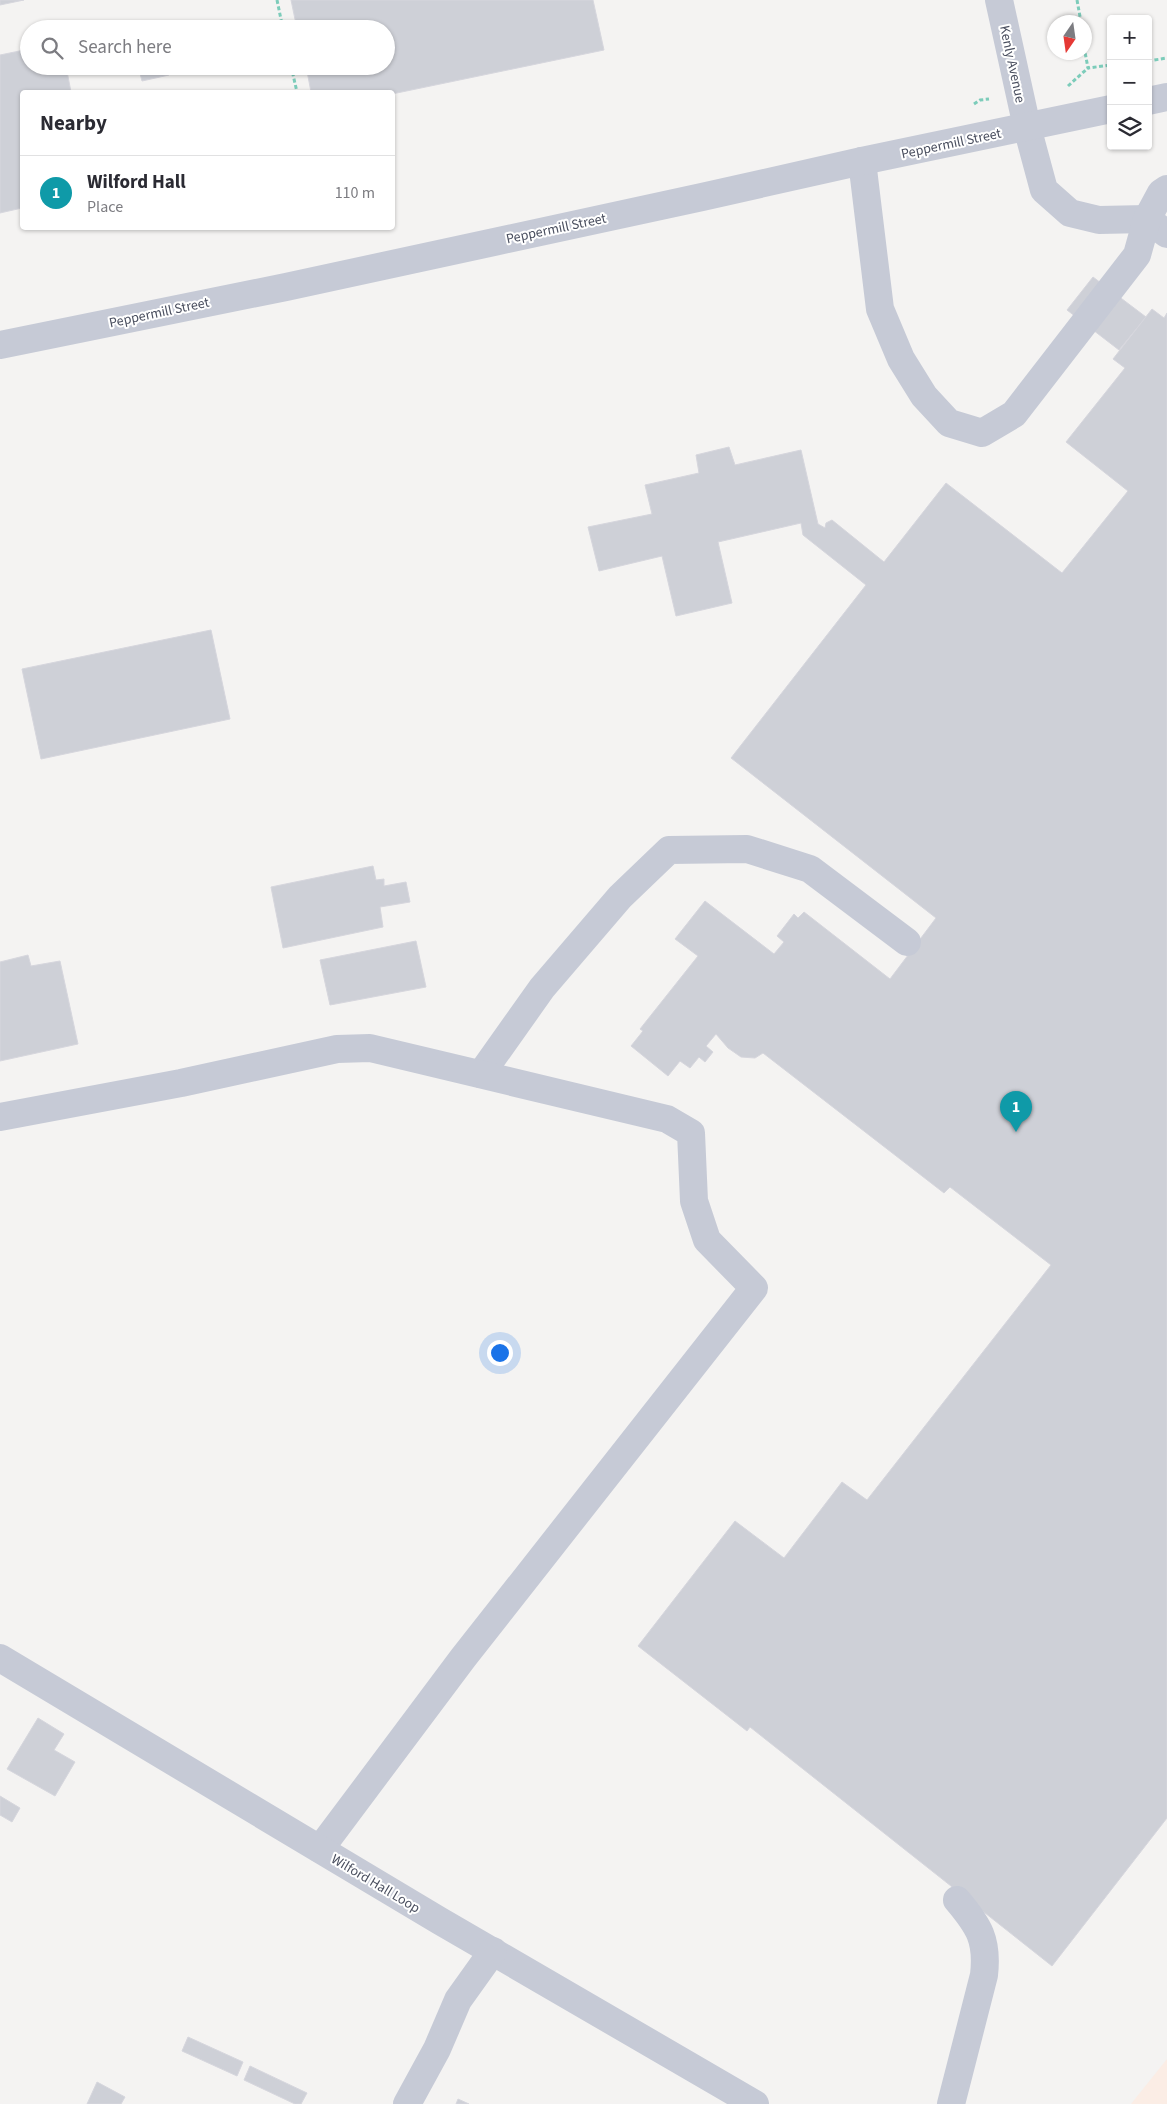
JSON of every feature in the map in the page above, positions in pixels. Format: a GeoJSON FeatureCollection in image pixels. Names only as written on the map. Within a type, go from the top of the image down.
{"type":"FeatureCollection","features":[{"type":"Feature","properties":{"kind":"street","name":"Kenly Avenue"},"geometry":{"type":"LineString","coordinates":[[999,0],[1027,127],[1044,190],[1070,213],[1099,220],[1157,226]]}},
{"type":"Feature","properties":{"kind":"street"},"geometry":{"type":"LineString","coordinates":[[1152,100],[1167,97]]}},
{"type":"Feature","properties":{"kind":"street","name":"Peppermill Street"},"geometry":{"type":"LineString","coordinates":[[0,345],[286,287],[702,198],[862,161],[1107,110]]}},
{"type":"Feature","properties":{"kind":"street"},"geometry":{"type":"LineString","coordinates":[[862,161],[880,309],[901,359],[924,396],[949,423],[982,433],[1014,414],[1137,255],[1157,226],[1161,193],[1167,189]]}},
{"type":"Feature","properties":{"kind":"street"},"geometry":{"type":"LineString","coordinates":[[481,1074],[542,988],[620,897],[668,850],[747,849],[810,869],[907,942]]}},
{"type":"Feature","properties":{"kind":"street"},"geometry":{"type":"LineString","coordinates":[[0,1117],[182,1083],[337,1049],[370,1048],[666,1119],[691,1133],[694,1201],[707,1240],[754,1288],[462,1658],[320,1849]]}},
{"type":"Feature","properties":{"kind":"street","name":"Wilford Hall Loop"},"geometry":{"type":"LineString","coordinates":[[0,1658],[320,1849],[755,2104]]}},
{"type":"Feature","properties":{"kind":"street"},"geometry":{"type":"LineString","coordinates":[[951,2104],[984,1975],[986,1958],[984,1940],[973,1920],[957,1900]]}},
{"type":"Feature","properties":{"kind":"street"},"geometry":{"type":"LineString","coordinates":[[407,2104],[437,2049],[458,2000],[493,1951]]}},
{"type":"Feature","properties":{"kind":"path"},"geometry":{"type":"LineString","coordinates":[[277,0],[281,20]]}},
{"type":"Feature","properties":{"kind":"path"},"geometry":{"type":"LineString","coordinates":[[1078,0],[1080,15]]}},
{"type":"Feature","properties":{"kind":"path"},"geometry":{"type":"LineString","coordinates":[[1152,60],[1167,58]]}},
{"type":"Feature","properties":{"kind":"path"},"geometry":{"type":"LineString","coordinates":[[1086,60],[1088,68],[1107,66]]}},
{"type":"Feature","properties":{"kind":"path"},"geometry":{"type":"LineString","coordinates":[[293,75],[297,90]]}},
{"type":"Feature","properties":{"kind":"shaded area"},"geometry":{"type":"Polygon","coordinates":[[[1167,2059],[1167,2104],[1131,2104],[1167,2059]]]}},
{"type":"Feature","properties":{"kind":"building"},"geometry":{"type":"Polygon","coordinates":[[[0,0],[24,0],[0,5],[0,0]]]}},
{"type":"Feature","properties":{"kind":"building"},"geometry":{"type":"Polygon","coordinates":[[[291,0],[593,0],[604,50],[395,93],[395,90],[311,90],[308,75],[395,75],[395,20],[295,20],[291,0]]]}},
{"type":"Feature","properties":{"kind":"building"},"geometry":{"type":"Polygon","coordinates":[[[20,51],[20,75],[68,75],[71,90],[20,90],[20,208],[0,213],[0,55],[20,51]]]}},
{"type":"Feature","properties":{"kind":"building"},"geometry":{"type":"Polygon","coordinates":[[[140,75],[169,75],[142,81],[140,75]]]}},
{"type":"Feature","properties":{"kind":"building"},"geometry":{"type":"Polygon","coordinates":[[[1093,277],[1146,317],[1119,350],[1067,310],[1093,277]]]}},
{"type":"Feature","properties":{"kind":"building"},"geometry":{"type":"Polygon","coordinates":[[[1152,309],[1164,318],[1167,313],[1167,1818],[1052,1966],[750,1727],[747,1731],[638,1646],[735,1521],[784,1558],[842,1482],[867,1500],[1051,1265],[950,1187],[944,1193],[763,1053],[755,1058],[741,1057],[728,1048],[716,1034],[706,1046],[713,1052],[705,1062],[699,1057],[690,1068],[680,1061],[668,1076],[631,1046],[643,1031],[640,1029],[698,956],[675,939],[705,901],[774,954],[784,942],[777,936],[794,914],[798,918],[804,912],[890,979],[936,918],[731,758],[866,585],[803,535],[801,523],[718,542],[732,603],[676,616],[662,556],[599,571],[588,527],[652,514],[645,485],[699,473],[696,455],[729,447],[735,465],[801,450],[818,524],[825,528],[826,523],[832,520],[884,562],[946,483],[1062,573],[1128,491],[1066,442],[1125,368],[1113,359],[1152,309]]]}},
{"type":"Feature","properties":{"kind":"building"},"geometry":{"type":"Polygon","coordinates":[[[211,630],[230,719],[41,759],[22,669],[211,630]]]}},
{"type":"Feature","properties":{"kind":"building"},"geometry":{"type":"Polygon","coordinates":[[[373,866],[376,880],[384,879],[384,886],[406,882],[410,902],[380,907],[383,927],[283,948],[271,887],[373,866]]]}},
{"type":"Feature","properties":{"kind":"building"},"geometry":{"type":"Polygon","coordinates":[[[416,941],[426,987],[330,1005],[320,960],[416,941]]]}},
{"type":"Feature","properties":{"kind":"building"},"geometry":{"type":"Polygon","coordinates":[[[28,955],[31,966],[60,961],[78,1044],[0,1061],[0,962],[28,955]]]}},
{"type":"Feature","properties":{"kind":"building"},"geometry":{"type":"Polygon","coordinates":[[[38,1718],[64,1734],[54,1750],[75,1762],[55,1796],[7,1769],[38,1718]]]}},
{"type":"Feature","properties":{"kind":"building"},"geometry":{"type":"Polygon","coordinates":[[[0,1796],[20,1808],[12,1822],[0,1815],[0,1796]]]}},
{"type":"Feature","properties":{"kind":"building"},"geometry":{"type":"Polygon","coordinates":[[[188,2037],[243,2062],[237,2076],[182,2051],[188,2037]]]}},
{"type":"Feature","properties":{"kind":"building"},"geometry":{"type":"Polygon","coordinates":[[[250,2066],[307,2093],[301,2104],[295,2104],[244,2080],[250,2066]]]}},
{"type":"Feature","properties":{"kind":"building"},"geometry":{"type":"Polygon","coordinates":[[[97,2082],[125,2097],[121,2104],[87,2104],[97,2082]]]}},
{"type":"Feature","properties":{"kind":"building"},"geometry":{"type":"Polygon","coordinates":[[[458,2099],[469,2104],[456,2104],[458,2099]]]}},
{"type":"Feature","properties":{"kind":"place","name":"Wilford Hall"},"geometry":{"type":"Point","coordinates":[1016,1132]}}]}
